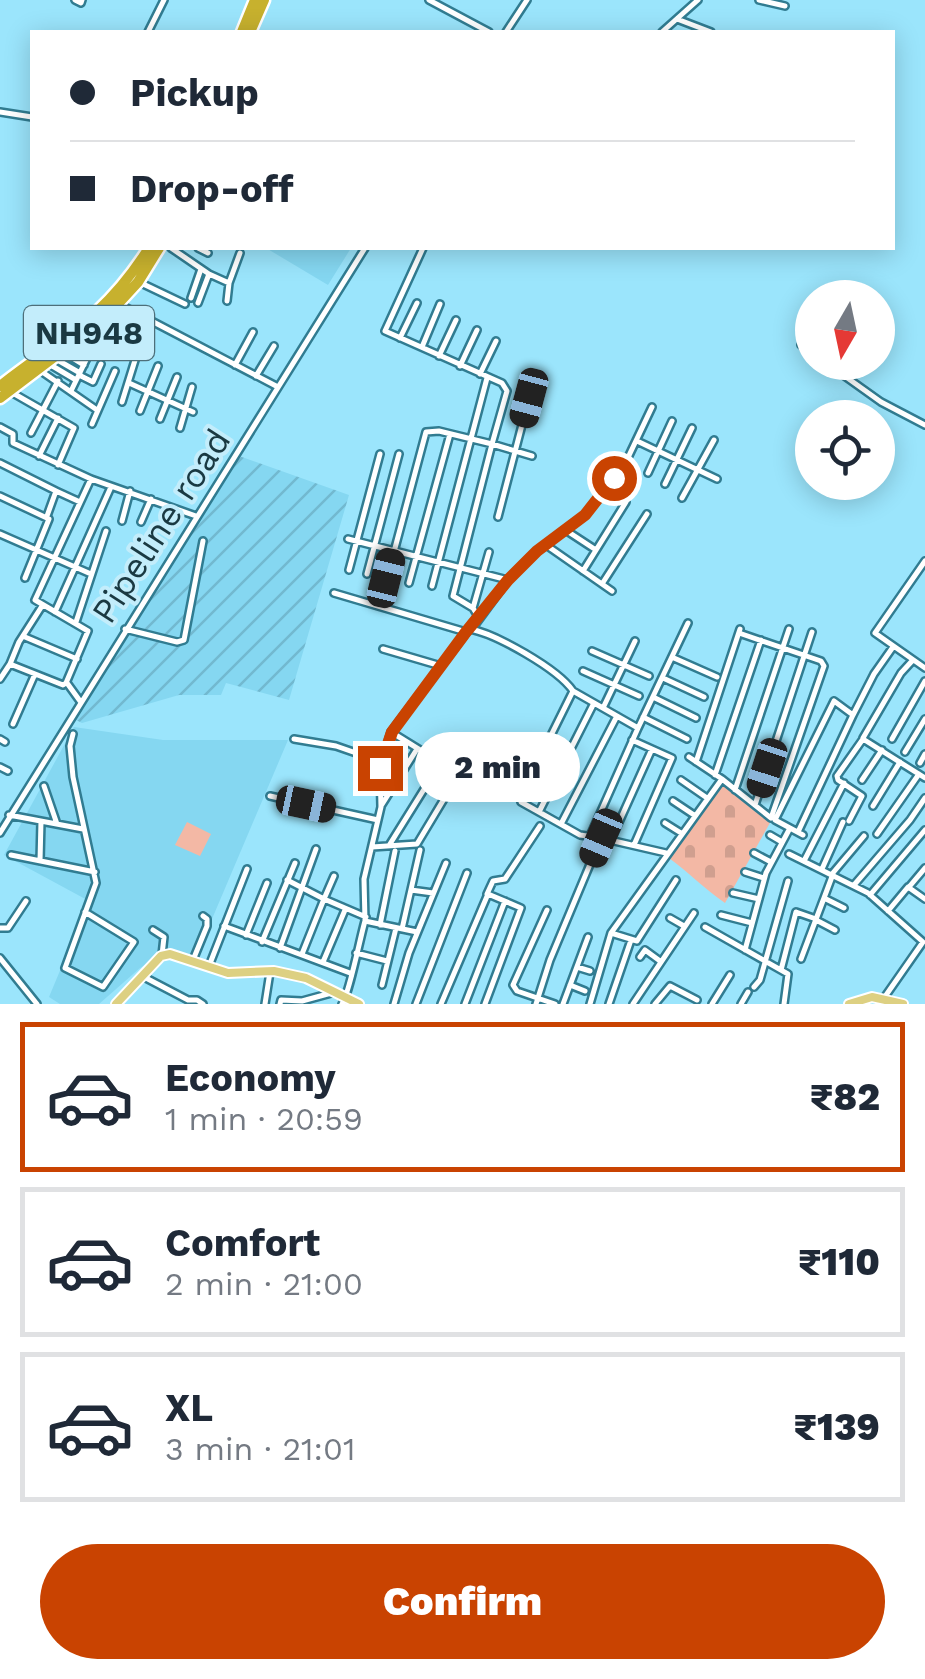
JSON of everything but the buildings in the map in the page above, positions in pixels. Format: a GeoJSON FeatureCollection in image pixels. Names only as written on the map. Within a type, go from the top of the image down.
{"type":"FeatureCollection","features":[{"type":"Feature","properties":{"kind":"highway"},"geometry":{"type":"LineString","coordinates":[[243,30],[255,0]]}},
{"type":"Feature","properties":{"kind":"highway"},"geometry":{"type":"LineString","coordinates":[[251,30],[264,0]]}},
{"type":"Feature","properties":{"kind":"highway","name":"NH948"},"geometry":{"type":"LineString","coordinates":[[3,391],[97,314],[130,278],[149,250]]}},
{"type":"Feature","properties":{"kind":"highway","name":"NH948"},"geometry":{"type":"LineString","coordinates":[[20,376],[90,332],[138,282],[158,250]]}},
{"type":"Feature","properties":{"kind":"main road"},"geometry":{"type":"LineString","coordinates":[[116,1004],[141,975],[162,956],[170,954],[228,973],[270,972],[306,978],[360,1004]]}},
{"type":"Feature","properties":{"kind":"main road"},"geometry":{"type":"LineString","coordinates":[[849,1004],[872,997],[903,1004]]}},
{"type":"Feature","properties":{"kind":"street"},"geometry":{"type":"LineString","coordinates":[[149,30],[164,0]]}},
{"type":"Feature","properties":{"kind":"street"},"geometry":{"type":"LineString","coordinates":[[429,0],[485,30]]}},
{"type":"Feature","properties":{"kind":"street"},"geometry":{"type":"LineString","coordinates":[[507,30],[527,0]]}},
{"type":"Feature","properties":{"kind":"street"},"geometry":{"type":"LineString","coordinates":[[664,30],[698,0]]}},
{"type":"Feature","properties":{"kind":"street"},"geometry":{"type":"LineString","coordinates":[[760,0],[781,4]]}},
{"type":"Feature","properties":{"kind":"street"},"geometry":{"type":"LineString","coordinates":[[677,19],[695,30]]}},
{"type":"Feature","properties":{"kind":"street"},"geometry":{"type":"LineString","coordinates":[[0,112],[30,117]]}},
{"type":"Feature","properties":{"kind":"street"},"geometry":{"type":"LineString","coordinates":[[174,250],[230,283]]}},
{"type":"Feature","properties":{"kind":"street"},"geometry":{"type":"LineString","coordinates":[[202,250],[208,253]]}},
{"type":"Feature","properties":{"kind":"street","name":"Pipeline road"},"geometry":{"type":"LineString","coordinates":[[0,833],[364,250]]}},
{"type":"Feature","properties":{"kind":"street"},"geometry":{"type":"LineString","coordinates":[[422,250],[384,331],[502,384],[507,391],[454,598],[474,608],[480,618]]}},
{"type":"Feature","properties":{"kind":"street"},"geometry":{"type":"LineString","coordinates":[[227,301],[240,253]]}},
{"type":"Feature","properties":{"kind":"street"},"geometry":{"type":"LineString","coordinates":[[191,298],[201,269]]}},
{"type":"Feature","properties":{"kind":"street"},"geometry":{"type":"LineString","coordinates":[[198,303],[210,274]]}},
{"type":"Feature","properties":{"kind":"street"},"geometry":{"type":"LineString","coordinates":[[138,282],[184,304]]}},
{"type":"Feature","properties":{"kind":"street"},"geometry":{"type":"LineString","coordinates":[[400,338],[417,302]]}},
{"type":"Feature","properties":{"kind":"street"},"geometry":{"type":"LineString","coordinates":[[119,304],[278,387]]}},
{"type":"Feature","properties":{"kind":"street"},"geometry":{"type":"LineString","coordinates":[[422,348],[440,304]]}},
{"type":"Feature","properties":{"kind":"street"},"geometry":{"type":"LineString","coordinates":[[439,356],[456,320]]}},
{"type":"Feature","properties":{"kind":"street"},"geometry":{"type":"LineString","coordinates":[[460,366],[477,330]]}},
{"type":"Feature","properties":{"kind":"street"},"geometry":{"type":"LineString","coordinates":[[90,332],[136,357],[122,402]]}},
{"type":"Feature","properties":{"kind":"street"},"geometry":{"type":"LineString","coordinates":[[235,365],[254,332]]}},
{"type":"Feature","properties":{"kind":"street"},"geometry":{"type":"LineString","coordinates":[[432,586],[483,376],[496,341]]}},
{"type":"Feature","properties":{"kind":"street"},"geometry":{"type":"LineString","coordinates":[[256,376],[274,346]]}},
{"type":"Feature","properties":{"kind":"street"},"geometry":{"type":"LineString","coordinates":[[55,357],[87,358],[71,391]]}},
{"type":"Feature","properties":{"kind":"street"},"geometry":{"type":"LineString","coordinates":[[55,357],[93,382],[101,364]]}},
{"type":"Feature","properties":{"kind":"street"},"geometry":{"type":"LineString","coordinates":[[31,433],[58,382],[55,357]]}},
{"type":"Feature","properties":{"kind":"street"},"geometry":{"type":"LineString","coordinates":[[140,411],[158,366]]}},
{"type":"Feature","properties":{"kind":"street"},"geometry":{"type":"LineString","coordinates":[[92,424],[115,371]]}},
{"type":"Feature","properties":{"kind":"street"},"geometry":{"type":"LineString","coordinates":[[160,419],[177,377]]}},
{"type":"Feature","properties":{"kind":"street"},"geometry":{"type":"LineString","coordinates":[[851,380],[882,402],[925,424]]}},
{"type":"Feature","properties":{"kind":"street"},"geometry":{"type":"LineString","coordinates":[[58,382],[97,410]]}},
{"type":"Feature","properties":{"kind":"street"},"geometry":{"type":"LineString","coordinates":[[129,383],[189,411]]}},
{"type":"Feature","properties":{"kind":"street"},"geometry":{"type":"LineString","coordinates":[[180,428],[189,411],[192,387]]}},
{"type":"Feature","properties":{"kind":"street"},"geometry":{"type":"LineString","coordinates":[[3,391],[74,430],[58,465]]}},
{"type":"Feature","properties":{"kind":"street"},"geometry":{"type":"LineString","coordinates":[[498,516],[529,398]]}},
{"type":"Feature","properties":{"kind":"street"},"geometry":{"type":"LineString","coordinates":[[345,1000],[365,919],[363,888],[381,807],[382,762],[392,732],[508,580],[585,515],[624,466],[652,407]]}},
{"type":"Feature","properties":{"kind":"street"},"geometry":{"type":"LineString","coordinates":[[39,456],[58,418]]}},
{"type":"Feature","properties":{"kind":"street"},"geometry":{"type":"LineString","coordinates":[[648,473],[672,421]]}},
{"type":"Feature","properties":{"kind":"street"},"geometry":{"type":"LineString","coordinates":[[0,427],[13,434],[13,443],[58,465],[196,516]]}},
{"type":"Feature","properties":{"kind":"street"},"geometry":{"type":"LineString","coordinates":[[665,484],[692,428]]}},
{"type":"Feature","properties":{"kind":"street"},"geometry":{"type":"LineString","coordinates":[[386,578],[426,432],[450,434],[532,456]]}},
{"type":"Feature","properties":{"kind":"street"},"geometry":{"type":"LineString","coordinates":[[409,582],[450,434]]}},
{"type":"Feature","properties":{"kind":"street"},"geometry":{"type":"LineString","coordinates":[[682,498],[714,440]]}},
{"type":"Feature","properties":{"kind":"street"},"geometry":{"type":"LineString","coordinates":[[637,442],[718,479]]}},
{"type":"Feature","properties":{"kind":"street"},"geometry":{"type":"LineString","coordinates":[[349,570],[352,540],[380,454]]}},
{"type":"Feature","properties":{"kind":"street"},"geometry":{"type":"LineString","coordinates":[[367,574],[400,454]]}},
{"type":"Feature","properties":{"kind":"street"},"geometry":{"type":"LineString","coordinates":[[1,465],[80,502]]}},
{"type":"Feature","properties":{"kind":"street"},"geometry":{"type":"LineString","coordinates":[[66,683],[88,631],[35,600],[91,479]]}},
{"type":"Feature","properties":{"kind":"street"},"geometry":{"type":"LineString","coordinates":[[55,612],[112,485]]}},
{"type":"Feature","properties":{"kind":"street"},"geometry":{"type":"LineString","coordinates":[[25,578],[49,522],[47,516],[56,491]]}},
{"type":"Feature","properties":{"kind":"street"},"geometry":{"type":"LineString","coordinates":[[122,521],[130,491]]}},
{"type":"Feature","properties":{"kind":"street"},"geometry":{"type":"LineString","coordinates":[[0,496],[47,516]]}},
{"type":"Feature","properties":{"kind":"street"},"geometry":{"type":"LineString","coordinates":[[141,522],[151,498]]}},
{"type":"Feature","properties":{"kind":"street"},"geometry":{"type":"LineString","coordinates":[[583,572],[626,502]]}},
{"type":"Feature","properties":{"kind":"street"},"geometry":{"type":"LineString","coordinates":[[602,584],[647,514]]}},
{"type":"Feature","properties":{"kind":"street"},"geometry":{"type":"LineString","coordinates":[[76,622],[106,531]]}},
{"type":"Feature","properties":{"kind":"street"},"geometry":{"type":"LineString","coordinates":[[567,531],[596,550]]}},
{"type":"Feature","properties":{"kind":"street"},"geometry":{"type":"LineString","coordinates":[[0,534],[90,574]]}},
{"type":"Feature","properties":{"kind":"street"},"geometry":{"type":"LineString","coordinates":[[352,540],[508,580]]}},
{"type":"Feature","properties":{"kind":"street"},"geometry":{"type":"LineString","coordinates":[[124,629],[177,642],[184,640],[203,542]]}},
{"type":"Feature","properties":{"kind":"street"},"geometry":{"type":"LineString","coordinates":[[546,545],[612,590]]}},
{"type":"Feature","properties":{"kind":"street"},"geometry":{"type":"LineString","coordinates":[[474,608],[489,552]]}},
{"type":"Feature","properties":{"kind":"street"},"geometry":{"type":"LineString","coordinates":[[925,560],[875,633],[925,668]]}},
{"type":"Feature","properties":{"kind":"street"},"geometry":{"type":"LineString","coordinates":[[334,593],[469,630],[540,661],[573,691],[638,728]]}},
{"type":"Feature","properties":{"kind":"street"},"geometry":{"type":"LineString","coordinates":[[0,679],[42,606]]}},
{"type":"Feature","properties":{"kind":"street"},"geometry":{"type":"LineString","coordinates":[[590,836],[688,623]]}},
{"type":"Feature","properties":{"kind":"street"},"geometry":{"type":"LineString","coordinates":[[735,790],[789,629]]}},
{"type":"Feature","properties":{"kind":"street"},"geometry":{"type":"LineString","coordinates":[[740,631],[782,648],[821,661],[824,666],[772,818],[693,759],[740,631]]}},
{"type":"Feature","properties":{"kind":"street"},"geometry":{"type":"LineString","coordinates":[[754,805],[812,632]]}},
{"type":"Feature","properties":{"kind":"street"},"geometry":{"type":"LineString","coordinates":[[25,637],[77,658]]}},
{"type":"Feature","properties":{"kind":"street"},"geometry":{"type":"LineString","coordinates":[[715,775],[761,640]]}},
{"type":"Feature","properties":{"kind":"street"},"geometry":{"type":"LineString","coordinates":[[603,708],[635,642]]}},
{"type":"Feature","properties":{"kind":"street"},"geometry":{"type":"LineString","coordinates":[[852,714],[834,701],[775,820],[800,833],[852,714],[893,647]]}},
{"type":"Feature","properties":{"kind":"street"},"geometry":{"type":"LineString","coordinates":[[382,649],[441,666]]}},
{"type":"Feature","properties":{"kind":"street"},"geometry":{"type":"LineString","coordinates":[[592,651],[650,676]]}},
{"type":"Feature","properties":{"kind":"street"},"geometry":{"type":"LineString","coordinates":[[674,658],[716,677]]}},
{"type":"Feature","properties":{"kind":"street"},"geometry":{"type":"LineString","coordinates":[[822,869],[862,797],[838,779],[838,774],[912,661]]}},
{"type":"Feature","properties":{"kind":"street"},"geometry":{"type":"LineString","coordinates":[[10,664],[66,683]]}},
{"type":"Feature","properties":{"kind":"street"},"geometry":{"type":"LineString","coordinates":[[583,672],[640,696]]}},
{"type":"Feature","properties":{"kind":"street"},"geometry":{"type":"LineString","coordinates":[[14,724],[35,674]]}},
{"type":"Feature","properties":{"kind":"street"},"geometry":{"type":"LineString","coordinates":[[664,678],[704,697]]}},
{"type":"Feature","properties":{"kind":"street"},"geometry":{"type":"LineString","coordinates":[[892,740],[925,681]]}},
{"type":"Feature","properties":{"kind":"street"},"geometry":{"type":"LineString","coordinates":[[66,683],[80,701]]}},
{"type":"Feature","properties":{"kind":"street"},"geometry":{"type":"LineString","coordinates":[[573,691],[521,802],[590,836],[666,853]]}},
{"type":"Feature","properties":{"kind":"street"},"geometry":{"type":"LineString","coordinates":[[654,697],[696,718]]}},
{"type":"Feature","properties":{"kind":"street"},"geometry":{"type":"LineString","coordinates":[[539,812],[594,703]]}},
{"type":"Feature","properties":{"kind":"street"},"geometry":{"type":"LineString","coordinates":[[561,824],[617,716]]}},
{"type":"Feature","properties":{"kind":"street"},"geometry":{"type":"LineString","coordinates":[[643,717],[686,739]]}},
{"type":"Feature","properties":{"kind":"street"},"geometry":{"type":"LineString","coordinates":[[905,752],[925,719]]}},
{"type":"Feature","properties":{"kind":"street"},"geometry":{"type":"LineString","coordinates":[[372,846],[417,844],[459,774],[392,732]]}},
{"type":"Feature","properties":{"kind":"street"},"geometry":{"type":"LineString","coordinates":[[73,734],[70,746],[96,886],[85,912],[66,970],[103,987],[134,942],[85,912]]}},
{"type":"Feature","properties":{"kind":"street"},"geometry":{"type":"LineString","coordinates":[[294,739],[336,746],[382,762]]}},
{"type":"Feature","properties":{"kind":"street"},"geometry":{"type":"LineString","coordinates":[[632,740],[672,758],[634,845]]}},
{"type":"Feature","properties":{"kind":"street"},"geometry":{"type":"LineString","coordinates":[[863,740],[922,776],[877,834]]}},
{"type":"Feature","properties":{"kind":"street"},"geometry":{"type":"LineString","coordinates":[[611,840],[652,749]]}},
{"type":"Feature","properties":{"kind":"street"},"geometry":{"type":"LineString","coordinates":[[381,807],[417,750]]}},
{"type":"Feature","properties":{"kind":"street"},"geometry":{"type":"LineString","coordinates":[[862,780],[882,750]]}},
{"type":"Feature","properties":{"kind":"street"},"geometry":{"type":"LineString","coordinates":[[920,763],[925,754]]}},
{"type":"Feature","properties":{"kind":"street"},"geometry":{"type":"LineString","coordinates":[[873,806],[900,761]]}},
{"type":"Feature","properties":{"kind":"street"},"geometry":{"type":"LineString","coordinates":[[380,925],[392,848],[441,762]]}},
{"type":"Feature","properties":{"kind":"street"},"geometry":{"type":"LineString","coordinates":[[0,767],[8,770]]}},
{"type":"Feature","properties":{"kind":"street"},"geometry":{"type":"LineString","coordinates":[[681,780],[708,798]]}},
{"type":"Feature","properties":{"kind":"street"},"geometry":{"type":"LineString","coordinates":[[590,1004],[611,933],[722,780]]}},
{"type":"Feature","properties":{"kind":"street"},"geometry":{"type":"LineString","coordinates":[[804,861],[844,784]]}},
{"type":"Feature","properties":{"kind":"street"},"geometry":{"type":"LineString","coordinates":[[44,786],[57,824]]}},
{"type":"Feature","properties":{"kind":"street"},"geometry":{"type":"LineString","coordinates":[[270,796],[378,820]]}},
{"type":"Feature","properties":{"kind":"street"},"geometry":{"type":"LineString","coordinates":[[854,885],[925,798]]}},
{"type":"Feature","properties":{"kind":"street"},"geometry":{"type":"LineString","coordinates":[[673,802],[694,815]]}},
{"type":"Feature","properties":{"kind":"street"},"geometry":{"type":"LineString","coordinates":[[9,815],[83,829]]}},
{"type":"Feature","properties":{"kind":"street"},"geometry":{"type":"LineString","coordinates":[[40,860],[41,822]]}},
{"type":"Feature","properties":{"kind":"street"},"geometry":{"type":"LineString","coordinates":[[665,823],[681,833]]}},
{"type":"Feature","properties":{"kind":"street"},"geometry":{"type":"LineString","coordinates":[[452,1004],[442,1002],[487,894],[493,882],[505,879],[540,826]]}},
{"type":"Feature","properties":{"kind":"street"},"geometry":{"type":"LineString","coordinates":[[745,950],[764,878],[790,828]]}},
{"type":"Feature","properties":{"kind":"street"},"geometry":{"type":"LineString","coordinates":[[870,894],[925,830]]}},
{"type":"Feature","properties":{"kind":"street"},"geometry":{"type":"LineString","coordinates":[[770,836],[804,861],[870,894],[924,942],[884,998]]}},
{"type":"Feature","properties":{"kind":"street"},"geometry":{"type":"LineString","coordinates":[[801,958],[832,874],[864,836]]}},
{"type":"Feature","properties":{"kind":"street"},"geometry":{"type":"LineString","coordinates":[[536,1001],[601,838]]}},
{"type":"Feature","properties":{"kind":"street"},"geometry":{"type":"LineString","coordinates":[[280,948],[316,849]]}},
{"type":"Feature","properties":{"kind":"street"},"geometry":{"type":"LineString","coordinates":[[382,985],[420,850]]}},
{"type":"Feature","properties":{"kind":"street"},"geometry":{"type":"LineString","coordinates":[[754,853],[772,862]]}},
{"type":"Feature","properties":{"kind":"street"},"geometry":{"type":"LineString","coordinates":[[11,856],[95,872]]}},
{"type":"Feature","properties":{"kind":"street"},"geometry":{"type":"LineString","coordinates":[[262,942],[294,863]]}},
{"type":"Feature","properties":{"kind":"street"},"geometry":{"type":"LineString","coordinates":[[394,1004],[416,932],[446,863]]}},
{"type":"Feature","properties":{"kind":"street"},"geometry":{"type":"LineString","coordinates":[[888,911],[925,868]]}},
{"type":"Feature","properties":{"kind":"street"},"geometry":{"type":"LineString","coordinates":[[210,966],[246,869]]}},
{"type":"Feature","properties":{"kind":"street"},"geometry":{"type":"LineString","coordinates":[[744,872],[764,878]]}},
{"type":"Feature","properties":{"kind":"street"},"geometry":{"type":"LineString","coordinates":[[416,1004],[468,873]]}},
{"type":"Feature","properties":{"kind":"street"},"geometry":{"type":"LineString","coordinates":[[302,954],[334,876]]}},
{"type":"Feature","properties":{"kind":"street"},"geometry":{"type":"LineString","coordinates":[[287,880],[365,919],[416,932]]}},
{"type":"Feature","properties":{"kind":"street"},"geometry":{"type":"LineString","coordinates":[[611,933],[638,941],[676,880]]}},
{"type":"Feature","properties":{"kind":"street"},"geometry":{"type":"LineString","coordinates":[[741,1004],[760,980],[788,881]]}},
{"type":"Feature","properties":{"kind":"street"},"geometry":{"type":"LineString","coordinates":[[246,935],[267,883]]}},
{"type":"Feature","properties":{"kind":"street"},"geometry":{"type":"LineString","coordinates":[[909,887],[925,898]]}},
{"type":"Feature","properties":{"kind":"street"},"geometry":{"type":"LineString","coordinates":[[410,890],[433,892]]}},
{"type":"Feature","properties":{"kind":"street"},"geometry":{"type":"LineString","coordinates":[[733,893],[758,900]]}},
{"type":"Feature","properties":{"kind":"street"},"geometry":{"type":"LineString","coordinates":[[485,1004],[521,908],[487,894]]}},
{"type":"Feature","properties":{"kind":"street"},"geometry":{"type":"LineString","coordinates":[[824,898],[844,908]]}},
{"type":"Feature","properties":{"kind":"street"},"geometry":{"type":"LineString","coordinates":[[0,928],[8,928],[26,901]]}},
{"type":"Feature","properties":{"kind":"street"},"geometry":{"type":"LineString","coordinates":[[465,1004],[505,901]]}},
{"type":"Feature","properties":{"kind":"street"},"geometry":{"type":"LineString","coordinates":[[322,962],[345,909]]}},
{"type":"Feature","properties":{"kind":"street"},"geometry":{"type":"LineString","coordinates":[[547,910],[513,985],[536,1001],[554,1004]]}},
{"type":"Feature","properties":{"kind":"street"},"geometry":{"type":"LineString","coordinates":[[781,970],[796,912],[835,930]]}},
{"type":"Feature","properties":{"kind":"street"},"geometry":{"type":"LineString","coordinates":[[634,1004],[694,914]]}},
{"type":"Feature","properties":{"kind":"street"},"geometry":{"type":"LineString","coordinates":[[721,915],[752,923]]}},
{"type":"Feature","properties":{"kind":"street"},"geometry":{"type":"LineString","coordinates":[[193,960],[206,926],[203,916]]}},
{"type":"Feature","properties":{"kind":"street"},"geometry":{"type":"LineString","coordinates":[[670,918],[684,926]]}},
{"type":"Feature","properties":{"kind":"street"},"geometry":{"type":"LineString","coordinates":[[224,926],[350,973]]}},
{"type":"Feature","properties":{"kind":"street"},"geometry":{"type":"LineString","coordinates":[[705,927],[788,974],[784,1004]]}},
{"type":"Feature","properties":{"kind":"street"},"geometry":{"type":"LineString","coordinates":[[153,930],[164,936],[162,956]]}},
{"type":"Feature","properties":{"kind":"street"},"geometry":{"type":"LineString","coordinates":[[563,1004],[588,937]]}},
{"type":"Feature","properties":{"kind":"street"},"geometry":{"type":"LineString","coordinates":[[609,1004],[630,943]]}},
{"type":"Feature","properties":{"kind":"street"},"geometry":{"type":"LineString","coordinates":[[640,957],[646,950],[660,960]]}},
{"type":"Feature","properties":{"kind":"street"},"geometry":{"type":"LineString","coordinates":[[356,953],[388,962]]}},
{"type":"Feature","properties":{"kind":"street"},"geometry":{"type":"LineString","coordinates":[[0,958],[37,1004]]}},
{"type":"Feature","properties":{"kind":"street"},"geometry":{"type":"LineString","coordinates":[[577,966],[590,971]]}},
{"type":"Feature","properties":{"kind":"street"},"geometry":{"type":"LineString","coordinates":[[265,1004],[270,972]]}},
{"type":"Feature","properties":{"kind":"street"},"geometry":{"type":"LineString","coordinates":[[141,975],[203,1004]]}},
{"type":"Feature","properties":{"kind":"street"},"geometry":{"type":"LineString","coordinates":[[712,1004],[730,975]]}},
{"type":"Feature","properties":{"kind":"street"},"geometry":{"type":"LineString","coordinates":[[570,986],[586,991]]}},
{"type":"Feature","properties":{"kind":"street"},"geometry":{"type":"LineString","coordinates":[[655,1004],[670,986],[697,1000]]}},
{"type":"Feature","properties":{"kind":"street"},"geometry":{"type":"LineString","coordinates":[[280,1004],[281,1000],[302,1000],[337,990]]}},
{"type":"Feature","properties":{"kind":"shaded area"},"geometry":{"type":"Polygon","coordinates":[[[269,250],[350,250],[328,285],[269,250]]]}},
{"type":"Feature","properties":{"kind":"shaded area"},"geometry":{"type":"Polygon","coordinates":[[[239,456],[349,495],[289,700],[226,683],[221,695],[179,695],[82,723],[76,720],[239,456]]]}},
{"type":"Feature","properties":{"kind":"shaded area"},"geometry":{"type":"Polygon","coordinates":[[[74,727],[163,740],[288,740],[195,959],[165,952],[99,1004],[60,1004],[49,997],[89,901],[4,855],[74,727]]]}},
{"type":"Feature","properties":{"kind":"green space"},"geometry":{"type":"Polygon","coordinates":[[[722,783],[771,821],[725,903],[666,856],[722,783]]]}},
{"type":"Feature","properties":{"kind":"green space"},"geometry":{"type":"Polygon","coordinates":[[[187,822],[211,834],[200,856],[175,845],[187,822]]]}},
{"type":"Feature","properties":{"kind":"route"},"geometry":{"type":"LineString","coordinates":[[380,768],[392,732],[466,632],[508,580],[537,551],[585,515],[614,478]]}}]}
